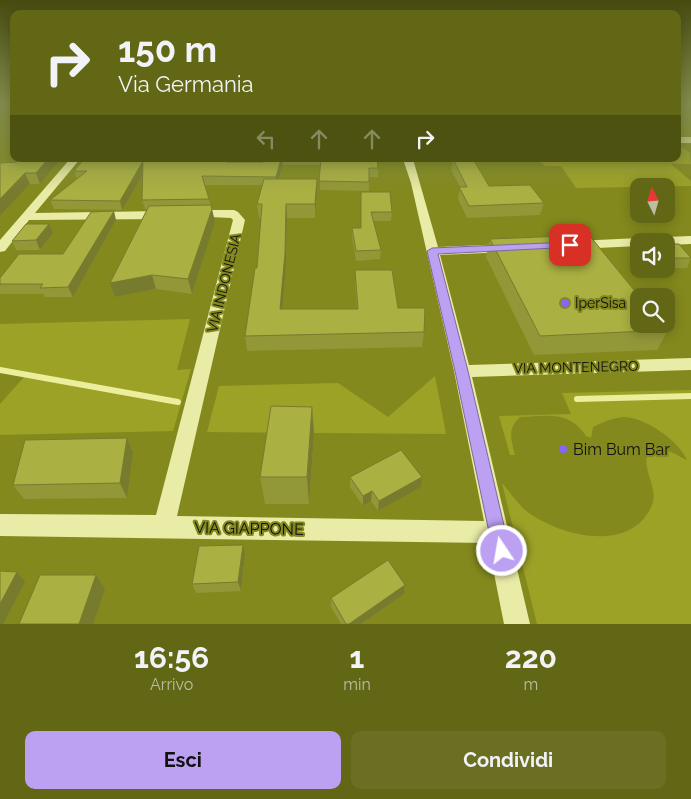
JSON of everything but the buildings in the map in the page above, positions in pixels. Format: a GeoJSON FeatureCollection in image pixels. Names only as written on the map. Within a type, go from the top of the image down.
{"type":"FeatureCollection","features":[{"type":"Feature","properties":{"kind":"street"},"geometry":{"type":"LineString","coordinates":[[0,248],[73,162]]}},
{"type":"Feature","properties":{"kind":"street"},"geometry":{"type":"LineString","coordinates":[[409,162],[462,371],[517,624]]}},
{"type":"Feature","properties":{"kind":"street","name":"VIA INDONESIA"},"geometry":{"type":"LineString","coordinates":[[26,217],[234,214],[239,220],[164,526]]}},
{"type":"Feature","properties":{"kind":"street"},"geometry":{"type":"LineString","coordinates":[[675,241],[691,240]]}},
{"type":"Feature","properties":{"kind":"street"},"geometry":{"type":"LineString","coordinates":[[561,245],[630,242]]}},
{"type":"Feature","properties":{"kind":"street"},"geometry":{"type":"LineString","coordinates":[[432,251],[522,247]]}},
{"type":"Feature","properties":{"kind":"street","name":"VIA MONTENEGRO"},"geometry":{"type":"LineString","coordinates":[[462,371],[691,364]]}},
{"type":"Feature","properties":{"kind":"street","name":"VIA GIAPPONE"},"geometry":{"type":"LineString","coordinates":[[0,525],[498,532]]}},
{"type":"Feature","properties":{"kind":"shaded area"},"geometry":{"type":"Polygon","coordinates":[[[681,147],[690,153],[691,164],[671,164],[691,181],[691,186],[675,186],[675,178],[630,178],[630,187],[576,188],[561,166],[545,166],[541,162],[681,162],[681,147]]]}},
{"type":"Feature","properties":{"kind":"shaded area"},"geometry":{"type":"Polygon","coordinates":[[[190,319],[177,370],[191,369],[173,431],[0,435],[0,404],[25,376],[0,370],[0,324],[190,319]]]}},
{"type":"Feature","properties":{"kind":"shaded area"},"geometry":{"type":"Polygon","coordinates":[[[435,376],[446,434],[207,432],[219,386],[338,383],[388,417],[435,376]]]}},
{"type":"Feature","properties":{"kind":"shaded area"},"geometry":{"type":"Polygon","coordinates":[[[691,390],[691,624],[537,624],[502,483],[525,510],[539,519],[574,533],[593,536],[611,535],[628,531],[642,521],[652,505],[654,498],[646,459],[648,453],[659,449],[687,460],[677,445],[660,431],[641,421],[623,417],[608,420],[593,427],[591,438],[565,418],[557,416],[520,417],[513,426],[511,434],[515,455],[510,455],[499,416],[571,414],[562,393],[691,390]]]}},
{"type":"Feature","properties":{"kind":"waterway"},"geometry":{"type":"LineString","coordinates":[[0,370],[178,402]]}},
{"type":"Feature","properties":{"kind":"waterway"},"geometry":{"type":"LineString","coordinates":[[577,399],[691,396]]}},
{"type":"Feature","properties":{"kind":"place","name":"IperSisa"},"geometry":{"type":"Point","coordinates":[565,303]}},
{"type":"Feature","properties":{"kind":"place","name":"Bim Bum Bar"},"geometry":{"type":"Point","coordinates":[563,449]}},
{"type":"Feature","properties":{"kind":"route"},"geometry":{"type":"LineString","coordinates":[[502,551],[462,371],[432,251],[570,245]]}}]}
